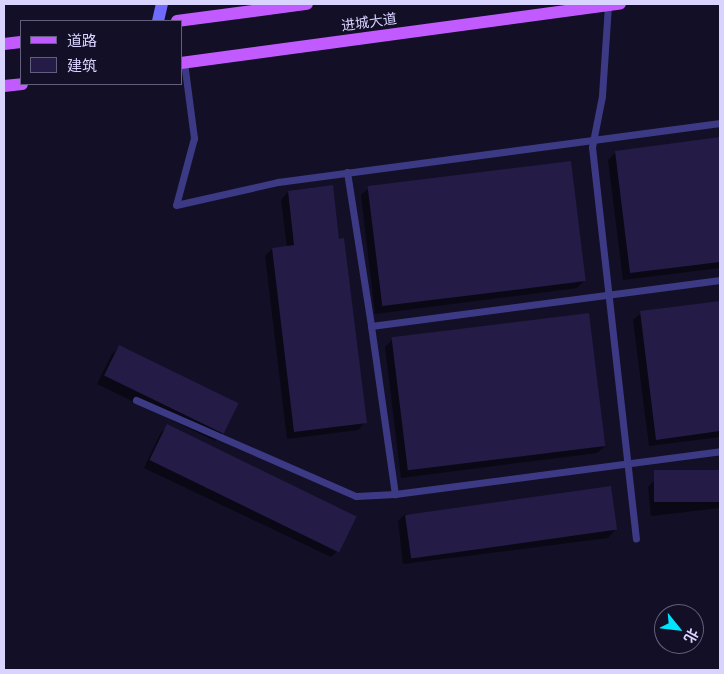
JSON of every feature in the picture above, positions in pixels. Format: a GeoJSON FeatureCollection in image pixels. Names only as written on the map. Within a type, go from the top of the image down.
{"type":"FeatureCollection","features":[{"type":"Feature","properties":{"kind":"main road"},"geometry":{"type":"LineString","coordinates":[[182,20],[307,4]]}},
{"type":"Feature","properties":{"kind":"main road","name":"进城大道"},"geometry":{"type":"LineString","coordinates":[[183,63],[614,5]]}},
{"type":"Feature","properties":{"kind":"main road"},"geometry":{"type":"LineString","coordinates":[[4,44],[20,42]]}},
{"type":"Feature","properties":{"kind":"main road"},"geometry":{"type":"LineString","coordinates":[[4,86],[20,84]]}},
{"type":"Feature","properties":{"kind":"street"},"geometry":{"type":"LineString","coordinates":[[158,20],[162,4]]}},
{"type":"Feature","properties":{"kind":"lane"},"geometry":{"type":"LineString","coordinates":[[614,5],[602,96],[593,140],[608,295],[636,539]]}},
{"type":"Feature","properties":{"kind":"lane"},"geometry":{"type":"LineString","coordinates":[[183,63],[194,138],[176,205],[278,182],[720,123]]}},
{"type":"Feature","properties":{"kind":"lane"},"geometry":{"type":"LineString","coordinates":[[348,172],[394,494]]}},
{"type":"Feature","properties":{"kind":"lane"},"geometry":{"type":"LineString","coordinates":[[371,326],[720,280]]}},
{"type":"Feature","properties":{"kind":"lane"},"geometry":{"type":"LineString","coordinates":[[136,400],[356,496],[394,494],[720,451]]}},
{"type":"Feature","properties":{"kind":"building"},"geometry":{"type":"Polygon","coordinates":[[[720,137],[720,262],[630,273],[615,151],[720,137]]]}},
{"type":"Feature","properties":{"kind":"building"},"geometry":{"type":"Polygon","coordinates":[[[571,161],[586,281],[382,306],[368,186],[571,161]]]}},
{"type":"Feature","properties":{"kind":"building"},"geometry":{"type":"Polygon","coordinates":[[[333,185],[339,239],[344,238],[367,423],[294,432],[272,248],[294,245],[288,191],[333,185]]]}},
{"type":"Feature","properties":{"kind":"building"},"geometry":{"type":"Polygon","coordinates":[[[720,301],[720,431],[656,440],[640,311],[720,301]]]}},
{"type":"Feature","properties":{"kind":"building"},"geometry":{"type":"Polygon","coordinates":[[[589,313],[605,446],[408,470],[391,337],[589,313]]]}},
{"type":"Feature","properties":{"kind":"building"},"geometry":{"type":"Polygon","coordinates":[[[119,345],[239,403],[224,434],[104,376],[119,345]]]}},
{"type":"Feature","properties":{"kind":"building"},"geometry":{"type":"Polygon","coordinates":[[[167,424],[357,516],[339,552],[149,460],[167,424]]]}},
{"type":"Feature","properties":{"kind":"building"},"geometry":{"type":"Polygon","coordinates":[[[654,470],[720,470],[720,502],[654,502],[654,470]]]}},
{"type":"Feature","properties":{"kind":"building"},"geometry":{"type":"Polygon","coordinates":[[[611,486],[617,530],[411,559],[405,515],[611,486]]]}}]}
